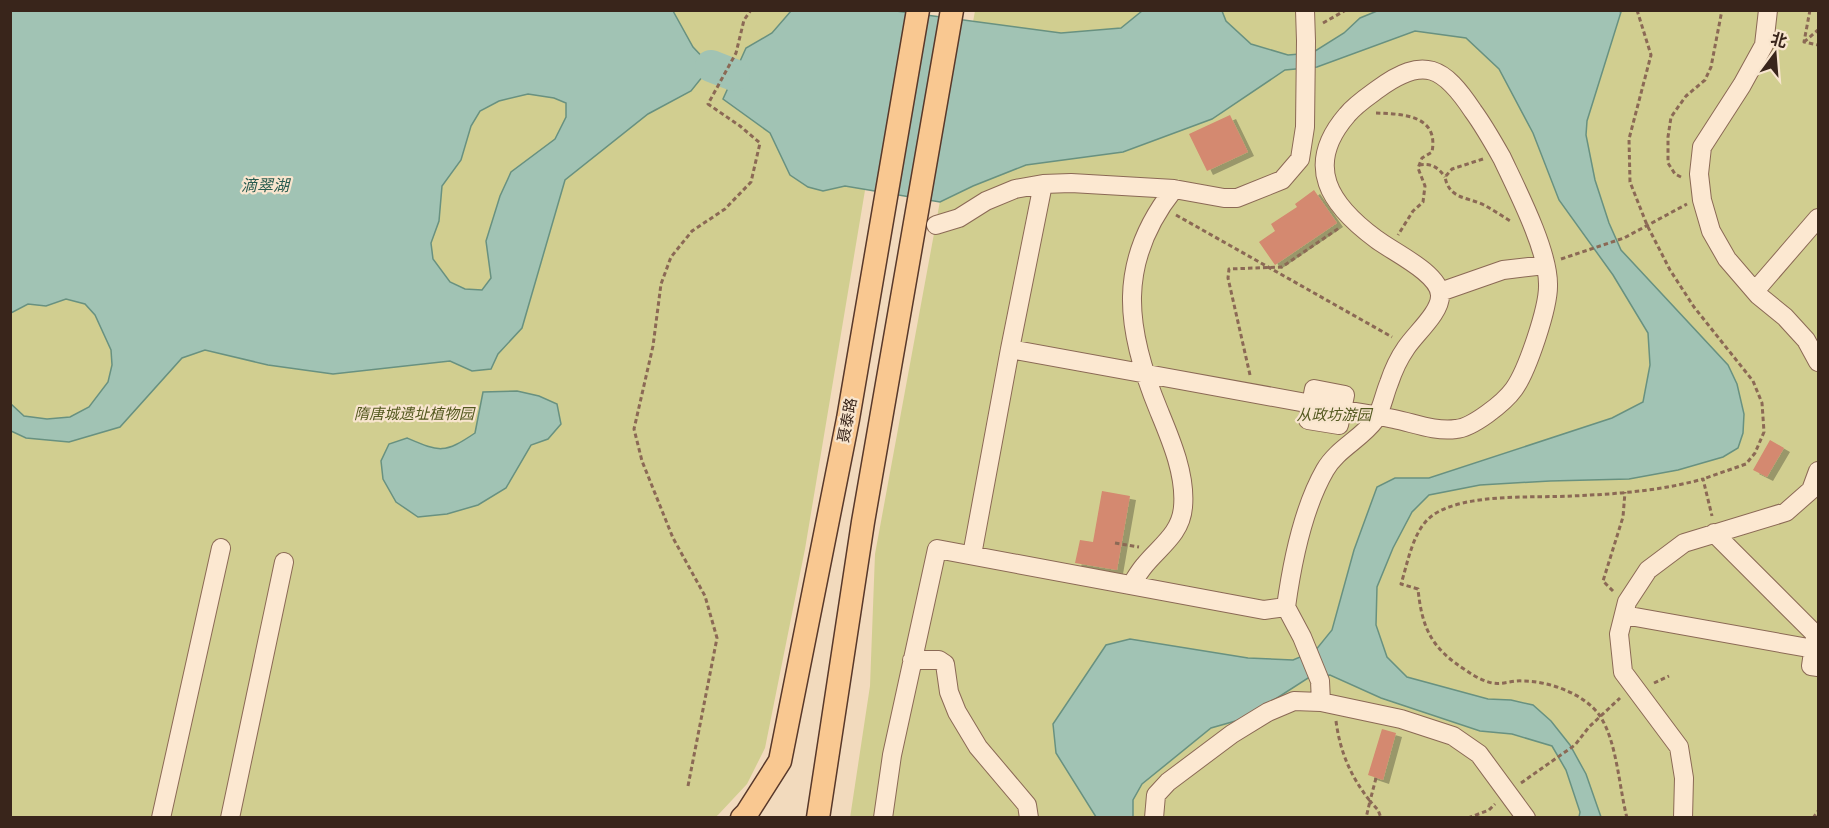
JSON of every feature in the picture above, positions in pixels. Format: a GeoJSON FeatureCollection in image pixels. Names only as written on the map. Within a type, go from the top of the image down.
{"type":"FeatureCollection","features":[{"type":"Feature","properties":{"kind":"main road","name":"聂泰路"},"geometry":{"type":"LineString","coordinates":[[742,818],[780,761],[848,419],[918,10]]}},
{"type":"Feature","properties":{"kind":"main road"},"geometry":{"type":"LineString","coordinates":[[818,818],[867,499],[952,10]]}},
{"type":"Feature","properties":{"kind":"street"},"geometry":{"type":"LineString","coordinates":[[936,225],[959,218],[986,201],[1015,189],[1043,184],[1071,183],[1174,189],[1224,198],[1237,198],[1282,180],[1300,159],[1305,127],[1305,10]]}},
{"type":"Feature","properties":{"kind":"street"},"geometry":{"type":"LineString","coordinates":[[1768,10],[1764,45],[1742,85],[1702,147],[1699,174],[1701,189],[1711,231],[1727,259],[1755,291],[1814,342],[1818,362]]}},
{"type":"Feature","properties":{"kind":"street"},"geometry":{"type":"LineString","coordinates":[[1011,349],[1378,416],[1439,429],[1461,429],[1492,410],[1514,389],[1528,361],[1549,286],[1545,265],[1533,229],[1492,138],[1450,80],[1439,71],[1424,69],[1410,71],[1391,79],[1347,115],[1331,139],[1323,160],[1324,175],[1334,197],[1352,219],[1434,280],[1440,292],[1438,307],[1407,346],[1389,382],[1378,416],[1327,466],[1316,489],[1291,569],[1286,607],[1302,638],[1327,703]]}},
{"type":"Feature","properties":{"kind":"street"},"geometry":{"type":"LineString","coordinates":[[1293,168],[1324,175]]}},
{"type":"Feature","properties":{"kind":"street"},"geometry":{"type":"LineString","coordinates":[[972,555],[1043,184]]}},
{"type":"Feature","properties":{"kind":"street"},"geometry":{"type":"LineString","coordinates":[[1131,585],[1178,526],[1183,508],[1183,488],[1176,459],[1137,352],[1131,309],[1134,271],[1144,237],[1174,189]]}},
{"type":"Feature","properties":{"kind":"street"},"geometry":{"type":"LineString","coordinates":[[1755,291],[1818,218]]}},
{"type":"Feature","properties":{"kind":"street"},"geometry":{"type":"LineString","coordinates":[[1440,292],[1503,270],[1545,265]]}},
{"type":"Feature","properties":{"kind":"street"},"geometry":{"type":"LineString","coordinates":[[1683,818],[1684,778],[1679,747],[1623,672],[1619,634],[1625,609],[1647,570],[1684,543],[1786,512],[1811,497],[1811,490],[1818,471]]}},
{"type":"Feature","properties":{"kind":"street"},"geometry":{"type":"LineString","coordinates":[[1715,532],[1816,640]]}},
{"type":"Feature","properties":{"kind":"street"},"geometry":{"type":"LineString","coordinates":[[161,818],[221,548]]}},
{"type":"Feature","properties":{"kind":"street"},"geometry":{"type":"LineString","coordinates":[[883,818],[892,754],[937,549],[1264,610],[1286,607]]}},
{"type":"Feature","properties":{"kind":"street"},"geometry":{"type":"LineString","coordinates":[[230,818],[284,562]]}},
{"type":"Feature","properties":{"kind":"street"},"geometry":{"type":"LineString","coordinates":[[1625,609],[1816,640]]}},
{"type":"Feature","properties":{"kind":"street"},"geometry":{"type":"LineString","coordinates":[[1816,640],[1811,666],[1818,667]]}},
{"type":"Feature","properties":{"kind":"street"},"geometry":{"type":"LineString","coordinates":[[912,660],[939,660],[945,664],[950,692],[957,712],[978,747],[1027,805],[1029,818]]}},
{"type":"Feature","properties":{"kind":"street"},"geometry":{"type":"LineString","coordinates":[[1154,818],[1156,795],[1168,782],[1232,734],[1268,712],[1294,701],[1327,703],[1416,723],[1453,736],[1479,754],[1526,818]]}},
{"type":"Feature","properties":{"kind":"path"},"geometry":{"type":"LineString","coordinates":[[688,786],[717,638],[705,596],[673,538],[646,472],[634,429],[653,346],[661,284],[671,257],[692,231],[725,209],[751,182],[760,143],[708,104],[736,53],[744,20],[751,10]]}},
{"type":"Feature","properties":{"kind":"path"},"geometry":{"type":"LineString","coordinates":[[1306,37],[1346,10]]}},
{"type":"Feature","properties":{"kind":"path"},"geometry":{"type":"LineString","coordinates":[[1627,818],[1614,750],[1600,716],[1585,701],[1568,690],[1523,681],[1504,684],[1490,683],[1454,663],[1433,644],[1425,627],[1418,589],[1401,584],[1417,534],[1432,515],[1454,505],[1500,498],[1625,492],[1684,484],[1746,465],[1755,453],[1764,432],[1762,403],[1753,381],[1694,307],[1670,270],[1647,225],[1630,183],[1629,138],[1651,55],[1637,10]]}},
{"type":"Feature","properties":{"kind":"path"},"geometry":{"type":"LineString","coordinates":[[1545,265],[1624,238],[1701,189],[1675,174],[1668,163],[1668,137],[1671,117],[1686,96],[1705,80],[1711,67],[1722,10]]}},
{"type":"Feature","properties":{"kind":"path"},"geometry":{"type":"LineString","coordinates":[[1804,42],[1810,10]]}},
{"type":"Feature","properties":{"kind":"path"},"geometry":{"type":"LineString","coordinates":[[1804,42],[1818,30]]}},
{"type":"Feature","properties":{"kind":"path"},"geometry":{"type":"LineString","coordinates":[[1804,42],[1818,45]]}},
{"type":"Feature","properties":{"kind":"path"},"geometry":{"type":"LineString","coordinates":[[1347,115],[1397,114],[1422,120],[1430,130],[1434,142],[1432,152],[1422,158],[1419,165],[1419,175],[1425,186],[1423,202],[1413,211],[1389,248]]}},
{"type":"Feature","properties":{"kind":"path"},"geometry":{"type":"LineString","coordinates":[[1445,177],[1452,169],[1499,154]]}},
{"type":"Feature","properties":{"kind":"path"},"geometry":{"type":"LineString","coordinates":[[1419,165],[1433,166],[1445,177],[1449,188],[1456,196],[1481,204],[1514,224],[1533,229]]}},
{"type":"Feature","properties":{"kind":"path"},"geometry":{"type":"LineString","coordinates":[[1161,207],[1407,346]]}},
{"type":"Feature","properties":{"kind":"path"},"geometry":{"type":"LineString","coordinates":[[1254,393],[1228,278],[1229,269],[1282,267],[1352,219]]}},
{"type":"Feature","properties":{"kind":"path"},"geometry":{"type":"LineString","coordinates":[[1703,479],[1715,532]]}},
{"type":"Feature","properties":{"kind":"path"},"geometry":{"type":"LineString","coordinates":[[1625,492],[1623,517],[1603,581],[1625,609]]}},
{"type":"Feature","properties":{"kind":"path"},"geometry":{"type":"LineString","coordinates":[[1468,818],[1489,810],[1507,792],[1575,745],[1616,700],[1669,676]]}},
{"type":"Feature","properties":{"kind":"path"},"geometry":{"type":"LineString","coordinates":[[1327,703],[1344,759],[1359,787],[1378,810],[1381,818]]}},
{"type":"Feature","properties":{"kind":"path"},"geometry":{"type":"LineString","coordinates":[[1366,818],[1376,778]]}},
{"type":"Feature","properties":{"kind":"path"},"geometry":{"type":"LineString","coordinates":[[1813,818],[1818,812]]}},
{"type":"Feature","properties":{"kind":"green space","name":"隋唐城遗址植物园"},"geometry":{"type":"Polygon","coordinates":[[[10,11],[895,11],[805,549],[765,748],[747,784],[718,815],[714,818],[11,817],[10,11]]]}},
{"type":"Feature","properties":{"kind":"green space","name":"从政坊游园"},"geometry":{"type":"Polygon","coordinates":[[[975,11],[1818,11],[1818,817],[850,818],[870,686],[875,554],[975,11]]]}},
{"type":"Feature","properties":{"kind":"water","name":"滴翠湖"},"geometry":{"type":"Polygon","coordinates":[[[11,10],[673,11],[693,47],[711,66],[691,91],[648,114],[565,180],[522,328],[498,354],[491,369],[472,371],[450,361],[333,374],[268,365],[205,350],[182,358],[120,427],[69,442],[26,438],[11,431],[11,404],[24,416],[47,419],[70,417],[89,407],[108,382],[112,365],[111,350],[95,315],[85,304],[66,299],[46,306],[28,304],[11,313],[11,10]],[[528,94],[499,101],[480,111],[471,126],[461,160],[442,186],[439,221],[431,243],[433,259],[450,282],[465,289],[482,290],[491,278],[486,241],[500,196],[511,172],[555,139],[566,117],[566,103],[554,98],[528,94]]]}},
{"type":"Feature","properties":{"kind":"water"},"geometry":{"type":"Polygon","coordinates":[[[1616,10],[1621,12],[1587,121],[1586,135],[1595,180],[1609,223],[1621,250],[1728,365],[1737,384],[1744,414],[1743,433],[1738,448],[1723,457],[1678,470],[1629,479],[1480,485],[1429,495],[1412,512],[1393,548],[1377,587],[1376,625],[1387,657],[1407,677],[1488,699],[1511,700],[1533,705],[1551,721],[1570,745],[1586,774],[1601,817],[1579,817],[1580,812],[1566,770],[1552,746],[1512,734],[1480,731],[1381,698],[1330,675],[1308,678],[1246,718],[1211,728],[1142,784],[1133,800],[1133,817],[1096,817],[1056,753],[1053,724],[1106,645],[1130,639],[1248,658],[1293,660],[1315,651],[1332,630],[1354,550],[1377,487],[1395,478],[1429,478],[1612,418],[1643,402],[1650,365],[1648,333],[1613,275],[1559,200],[1533,133],[1499,69],[1466,38],[1415,31],[1317,67],[1285,70],[1212,119],[1123,152],[1026,165],[940,202],[845,186],[823,191],[808,187],[790,175],[770,133],[723,99],[746,48],[772,33],[791,11],[896,11],[1061,33],[1121,28],[1142,11],[1222,11],[1226,21],[1251,44],[1288,55],[1312,53],[1344,33],[1360,18],[1377,11],[1616,10]]]}},
{"type":"Feature","properties":{"kind":"water"},"geometry":{"type":"Polygon","coordinates":[[[517,391],[539,396],[557,404],[561,424],[548,439],[531,445],[506,488],[478,505],[447,514],[418,517],[396,502],[383,479],[381,461],[389,444],[407,438],[435,448],[449,448],[475,433],[483,392],[517,391]]]}},
{"type":"Feature","properties":{"kind":"building"},"geometry":{"type":"Polygon","coordinates":[[[1230,115],[1248,152],[1207,171],[1189,134],[1230,115]]]}},
{"type":"Feature","properties":{"kind":"building"},"geometry":{"type":"Polygon","coordinates":[[[1314,190],[1337,223],[1275,265],[1259,242],[1275,231],[1271,224],[1297,207],[1295,204],[1314,190]]]}},
{"type":"Feature","properties":{"kind":"building"},"geometry":{"type":"Polygon","coordinates":[[[1770,440],[1784,448],[1767,477],[1753,470],[1770,440]]]}},
{"type":"Feature","properties":{"kind":"building"},"geometry":{"type":"Polygon","coordinates":[[[1102,491],[1130,496],[1117,570],[1075,563],[1080,540],[1093,542],[1102,491]]]}},
{"type":"Feature","properties":{"kind":"building"},"geometry":{"type":"Polygon","coordinates":[[[1382,729],[1396,733],[1383,780],[1368,775],[1382,729]]]}},
{"type":"Feature","properties":{"kind":"waterway"},"geometry":{"type":"LineString","coordinates":[[711,66],[734,75]]}}]}
